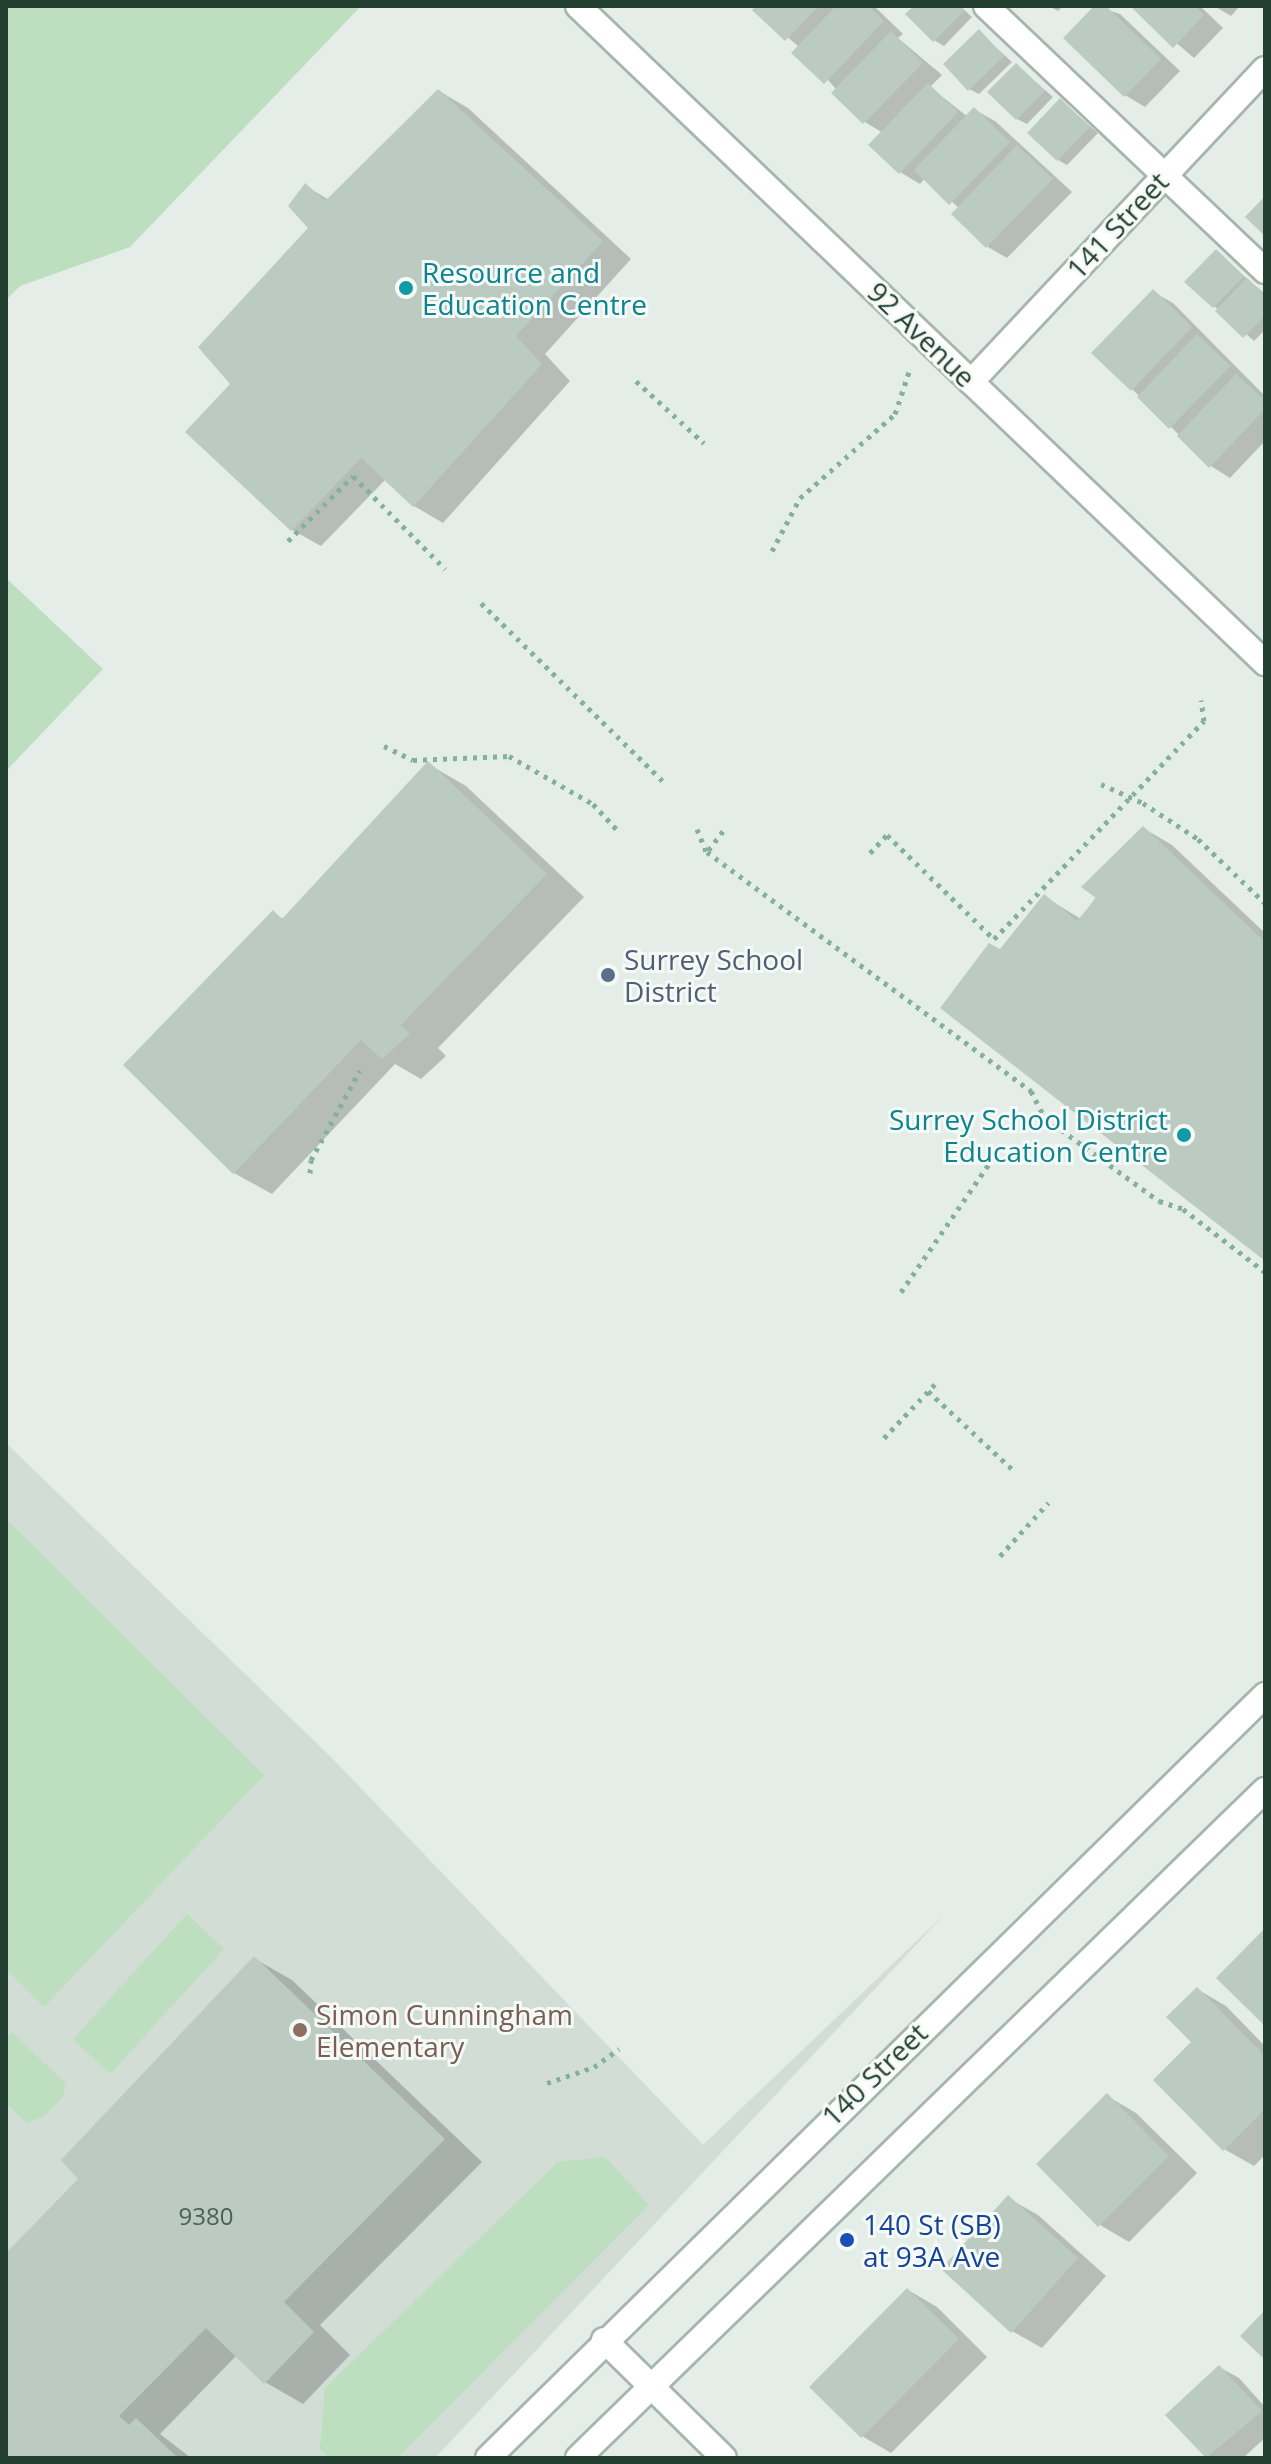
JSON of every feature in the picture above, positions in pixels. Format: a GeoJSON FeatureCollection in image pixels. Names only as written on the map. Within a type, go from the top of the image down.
{"type":"FeatureCollection","features":[{"type":"Feature","properties":{"kind":"main road","name":"92 Avenue"},"geometry":{"type":"LineString","coordinates":[[578,6],[1265,663]]}},
{"type":"Feature","properties":{"kind":"main road"},"geometry":{"type":"LineString","coordinates":[[986,6],[1265,271]]}},
{"type":"Feature","properties":{"kind":"main road","name":"141 Street"},"geometry":{"type":"LineString","coordinates":[[971,382],[1265,69]]}},
{"type":"Feature","properties":{"kind":"main road","name":"140 Street"},"geometry":{"type":"LineString","coordinates":[[488,2458],[604,2340],[1265,1695]]}},
{"type":"Feature","properties":{"kind":"main road"},"geometry":{"type":"LineString","coordinates":[[578,2458],[1265,1790]]}},
{"type":"Feature","properties":{"kind":"main road"},"geometry":{"type":"LineString","coordinates":[[604,2340],[724,2458]]}},
{"type":"Feature","properties":{"kind":"path"},"geometry":{"type":"LineString","coordinates":[[772,551],[800,498],[895,414],[913,360]]}},
{"type":"Feature","properties":{"kind":"path"},"geometry":{"type":"LineString","coordinates":[[636,381],[704,443]]}},
{"type":"Feature","properties":{"kind":"path"},"geometry":{"type":"LineString","coordinates":[[288,541],[353,476],[445,569]]}},
{"type":"Feature","properties":{"kind":"path"},"geometry":{"type":"LineString","coordinates":[[481,603],[666,784]]}},
{"type":"Feature","properties":{"kind":"path"},"geometry":{"type":"LineString","coordinates":[[870,853],[887,835],[994,939],[1204,721],[1201,700]]}},
{"type":"Feature","properties":{"kind":"path"},"geometry":{"type":"LineString","coordinates":[[384,746],[413,760],[509,756],[593,804],[618,831]]}},
{"type":"Feature","properties":{"kind":"path"},"geometry":{"type":"LineString","coordinates":[[1101,784],[1132,797],[1198,839],[1265,903]]}},
{"type":"Feature","properties":{"kind":"path"},"geometry":{"type":"LineString","coordinates":[[697,829],[707,852],[1031,1091],[1042,1112],[1159,1201],[1183,1209],[1265,1272]]}},
{"type":"Feature","properties":{"kind":"path"},"geometry":{"type":"LineString","coordinates":[[707,852],[723,831]]}},
{"type":"Feature","properties":{"kind":"path"},"geometry":{"type":"LineString","coordinates":[[310,1173],[311,1160],[360,1070]]}},
{"type":"Feature","properties":{"kind":"path"},"geometry":{"type":"LineString","coordinates":[[1028,1124],[1042,1112]]}},
{"type":"Feature","properties":{"kind":"path"},"geometry":{"type":"LineString","coordinates":[[901,1292],[993,1158]]}},
{"type":"Feature","properties":{"kind":"path"},"geometry":{"type":"LineString","coordinates":[[884,1438],[935,1384]]}},
{"type":"Feature","properties":{"kind":"path"},"geometry":{"type":"LineString","coordinates":[[928,1391],[1012,1469]]}},
{"type":"Feature","properties":{"kind":"path"},"geometry":{"type":"LineString","coordinates":[[1000,1556],[1048,1503]]}},
{"type":"Feature","properties":{"kind":"path"},"geometry":{"type":"LineString","coordinates":[[547,2083],[594,2067],[619,2049]]}},
{"type":"Feature","properties":{"kind":"shaded area","name":"Simon Cunningham Elementary"},"geometry":{"type":"Polygon","coordinates":[[[6,1443],[332,1758],[703,2145],[945,1914],[435,2458],[6,2458],[6,1443]]]}},
{"type":"Feature","properties":{"kind":"green space"},"geometry":{"type":"Polygon","coordinates":[[[6,6],[361,6],[130,247],[20,286],[6,300],[6,6]]]}},
{"type":"Feature","properties":{"kind":"green space"},"geometry":{"type":"Polygon","coordinates":[[[6,578],[103,669],[6,771],[6,578]]]}},
{"type":"Feature","properties":{"kind":"green space"},"geometry":{"type":"Polygon","coordinates":[[[6,1519],[264,1775],[44,2007],[6,1969],[6,1519]]]}},
{"type":"Feature","properties":{"kind":"green space"},"geometry":{"type":"Polygon","coordinates":[[[187,1914],[224,1949],[110,2074],[73,2039],[187,1914]]]}},
{"type":"Feature","properties":{"kind":"green space"},"geometry":{"type":"Polygon","coordinates":[[[12,2032],[66,2084],[62,2098],[44,2116],[27,2123],[6,2103],[6,2038],[12,2032]]]}},
{"type":"Feature","properties":{"kind":"green space"},"geometry":{"type":"Polygon","coordinates":[[[605,2157],[649,2205],[397,2458],[329,2458],[320,2449],[325,2388],[558,2162],[605,2157]]]}},
{"type":"Feature","properties":{"kind":"building"},"geometry":{"type":"Polygon","coordinates":[[[756,6],[819,6],[785,41],[752,10],[756,6]]]}},
{"type":"Feature","properties":{"kind":"building"},"geometry":{"type":"Polygon","coordinates":[[[836,6],[868,6],[884,21],[824,84],[791,53],[836,6]]]}},
{"type":"Feature","properties":{"kind":"building"},"geometry":{"type":"Polygon","coordinates":[[[914,6],[959,6],[964,11],[933,42],[905,14],[914,6]]]}},
{"type":"Feature","properties":{"kind":"building"},"geometry":{"type":"Polygon","coordinates":[[[1094,6],[1106,6],[1161,59],[1124,97],[1063,38],[1094,6]]]}},
{"type":"Feature","properties":{"kind":"building"},"geometry":{"type":"Polygon","coordinates":[[[1130,6],[1195,6],[1204,15],[1173,48],[1130,6]]]}},
{"type":"Feature","properties":{"kind":"building"},"geometry":{"type":"Polygon","coordinates":[[[979,29],[1004,56],[968,91],[943,64],[979,29]]]}},
{"type":"Feature","properties":{"kind":"building"},"geometry":{"type":"Polygon","coordinates":[[[891,31],[923,63],[863,124],[831,93],[891,31]]]}},
{"type":"Feature","properties":{"kind":"building"},"geometry":{"type":"Polygon","coordinates":[[[1016,63],[1045,91],[1016,120],[987,92],[1016,63]]]}},
{"type":"Feature","properties":{"kind":"building"},"geometry":{"type":"Polygon","coordinates":[[[928,83],[958,112],[899,174],[868,145],[928,83]]]}},
{"type":"Feature","properties":{"kind":"building","name":"Resource and Education Centre"},"geometry":{"type":"Polygon","coordinates":[[[438,89],[603,241],[516,336],[542,364],[413,507],[361,458],[291,531],[185,432],[230,384],[198,347],[308,228],[288,206],[305,183],[325,201],[438,89]]]}},
{"type":"Feature","properties":{"kind":"building"},"geometry":{"type":"Polygon","coordinates":[[[1060,98],[1090,127],[1057,161],[1027,133],[1060,98]]]}},
{"type":"Feature","properties":{"kind":"building"},"geometry":{"type":"Polygon","coordinates":[[[974,107],[1010,142],[949,205],[914,170],[974,107]]]}},
{"type":"Feature","properties":{"kind":"building"},"geometry":{"type":"Polygon","coordinates":[[[1017,145],[1053,179],[986,248],[951,214],[1017,145]]]}},
{"type":"Feature","properties":{"kind":"building"},"geometry":{"type":"Polygon","coordinates":[[[1265,196],[1265,236],[1245,217],[1265,196]]]}},
{"type":"Feature","properties":{"kind":"building"},"geometry":{"type":"Polygon","coordinates":[[[1216,249],[1244,276],[1213,308],[1184,282],[1216,249]]]}},
{"type":"Feature","properties":{"kind":"building"},"geometry":{"type":"Polygon","coordinates":[[[1247,278],[1265,296],[1265,315],[1243,338],[1215,311],[1247,278]]]}},
{"type":"Feature","properties":{"kind":"building"},"geometry":{"type":"Polygon","coordinates":[[[1153,289],[1192,327],[1131,391],[1091,353],[1153,289]]]}},
{"type":"Feature","properties":{"kind":"building"},"geometry":{"type":"Polygon","coordinates":[[[1197,334],[1230,366],[1169,429],[1137,397],[1197,334]]]}},
{"type":"Feature","properties":{"kind":"building"},"geometry":{"type":"Polygon","coordinates":[[[1236,374],[1265,401],[1265,409],[1209,468],[1177,436],[1236,374]]]}},
{"type":"Feature","properties":{"kind":"building"},"geometry":{"type":"Polygon","coordinates":[[[428,761],[547,874],[401,1025],[410,1034],[382,1059],[361,1040],[233,1174],[123,1065],[273,910],[282,919],[428,761]]]}},
{"type":"Feature","properties":{"kind":"building","name":"Surrey School District Education Centre"},"geometry":{"type":"Polygon","coordinates":[[[1143,826],[1265,942],[1265,1261],[940,1008],[989,943],[1000,949],[1044,894],[1077,921],[1096,898],[1081,887],[1143,826]]]}},
{"type":"Feature","properties":{"kind":"building"},"geometry":{"type":"Polygon","coordinates":[[[1265,1928],[1265,2026],[1216,1978],[1265,1928]]]}},
{"type":"Feature","properties":{"kind":"building"},"geometry":{"type":"Polygon","coordinates":[[[254,1956],[445,2139],[284,2302],[314,2332],[264,2384],[206,2328],[119,2416],[129,2425],[136,2418],[178,2458],[6,2458],[6,2253],[78,2179],[61,2160],[254,1956]]]}},
{"type":"Feature","properties":{"kind":"building"},"geometry":{"type":"Polygon","coordinates":[[[1197,1987],[1265,2056],[1265,2109],[1223,2151],[1153,2080],[1191,2042],[1166,2017],[1197,1987]]]}},
{"type":"Feature","properties":{"kind":"building"},"geometry":{"type":"Polygon","coordinates":[[[1107,2093],[1169,2156],[1098,2227],[1036,2164],[1107,2093]]]}},
{"type":"Feature","properties":{"kind":"building"},"geometry":{"type":"Polygon","coordinates":[[[1008,2195],[1078,2258],[1011,2333],[941,2269],[1008,2195]]]}},
{"type":"Feature","properties":{"kind":"building"},"geometry":{"type":"Polygon","coordinates":[[[907,2288],[959,2339],[861,2438],[809,2387],[907,2288]]]}},
{"type":"Feature","properties":{"kind":"building"},"geometry":{"type":"Polygon","coordinates":[[[1265,2310],[1265,2360],[1240,2336],[1265,2310]]]}},
{"type":"Feature","properties":{"kind":"building"},"geometry":{"type":"Polygon","coordinates":[[[1219,2365],[1262,2411],[1206,2458],[1165,2415],[1219,2365]]]}},
{"type":"Feature","properties":{"kind":"place","name":"Resource and Education Centre"},"geometry":{"type":"Point","coordinates":[406,288]}},
{"type":"Feature","properties":{"kind":"place","name":"Surrey School District"},"geometry":{"type":"Point","coordinates":[608,975]}},
{"type":"Feature","properties":{"kind":"place","name":"Surrey School District Education Centre"},"geometry":{"type":"Point","coordinates":[1184,1135]}},
{"type":"Feature","properties":{"kind":"place","name":"Simon Cunningham Elementary"},"geometry":{"type":"Point","coordinates":[300,2030]}},
{"type":"Feature","properties":{"kind":"place","name":"140 St (SB) at 93A Ave"},"geometry":{"type":"Point","coordinates":[847,2240]}}]}
